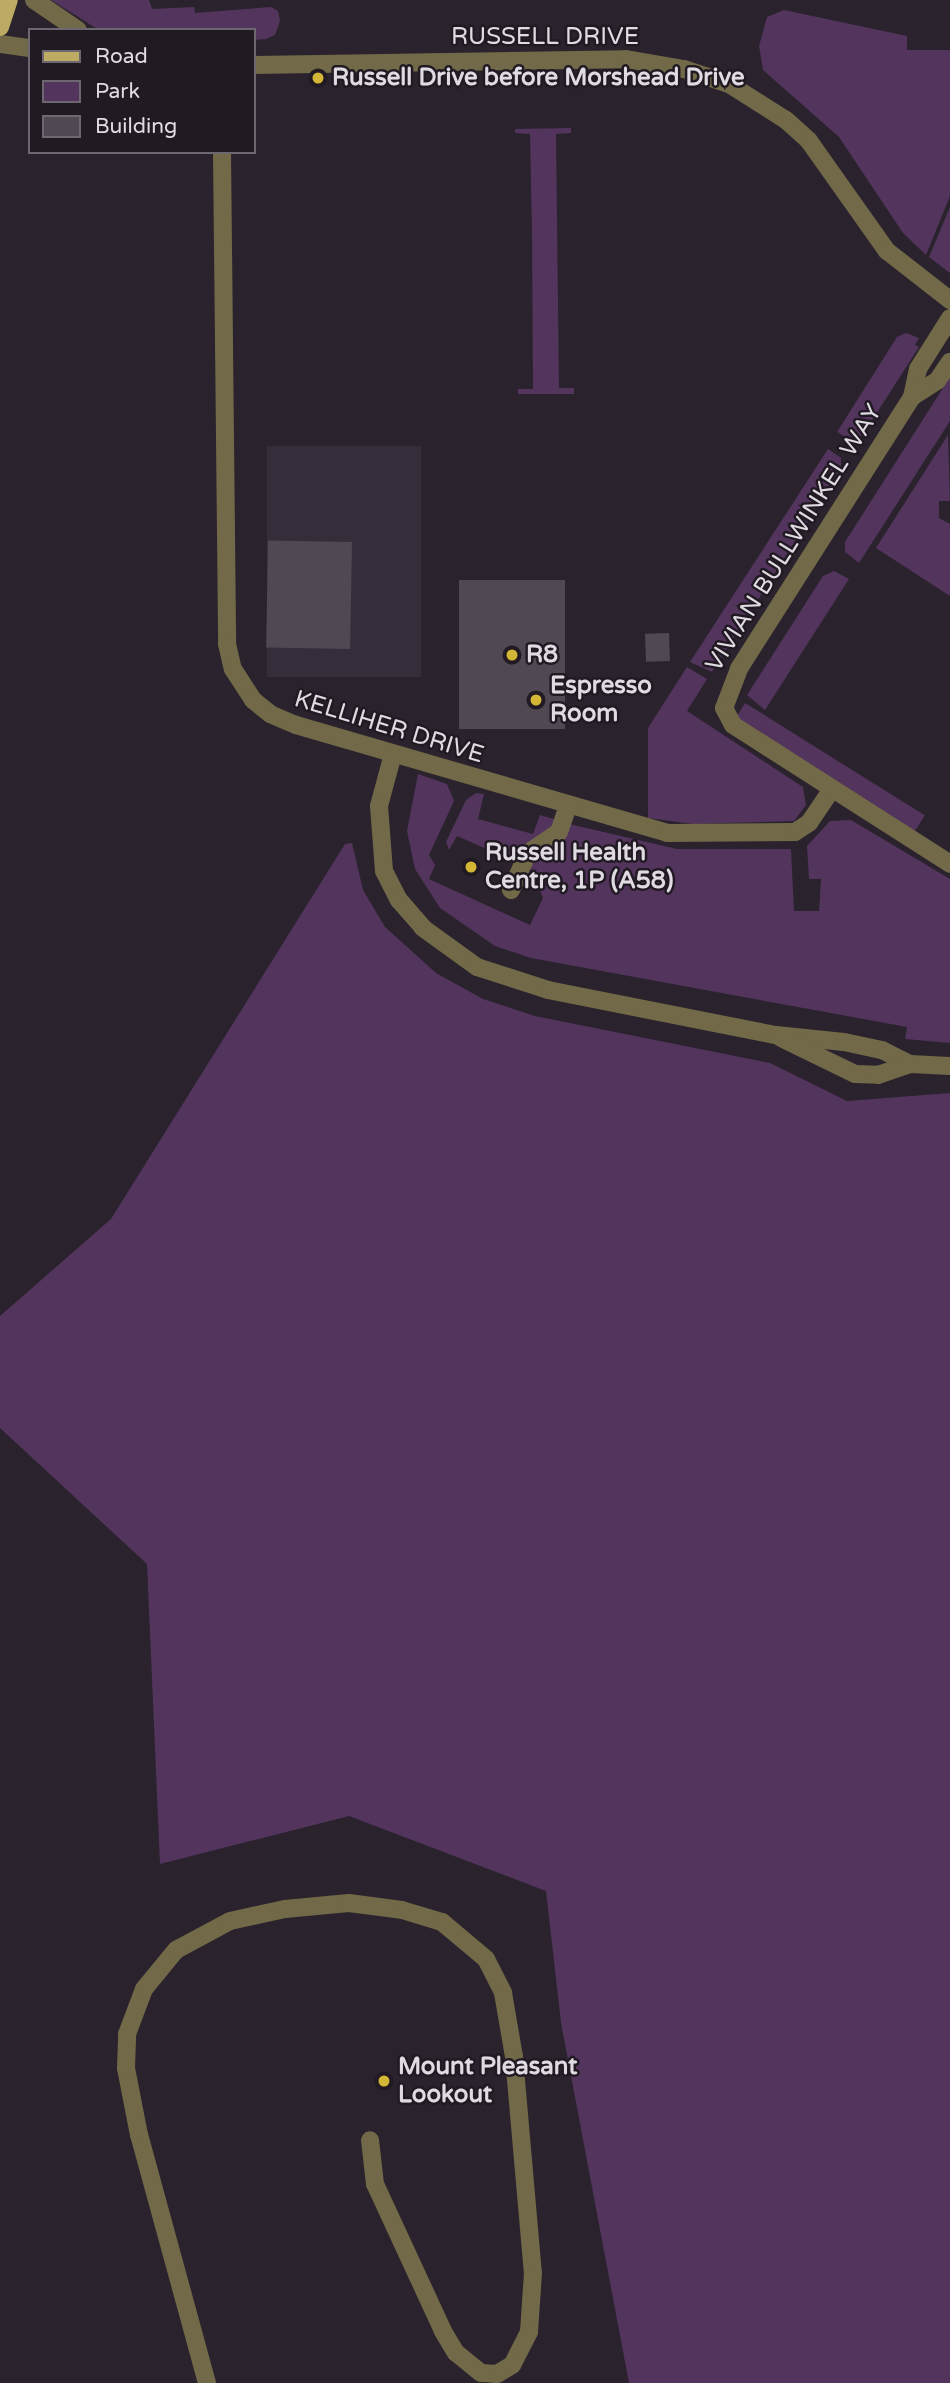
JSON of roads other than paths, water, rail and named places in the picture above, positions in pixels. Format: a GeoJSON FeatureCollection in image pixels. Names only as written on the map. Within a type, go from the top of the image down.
{"type":"FeatureCollection","features":[{"type":"Feature","properties":{"kind":"main road"},"geometry":{"type":"LineString","coordinates":[[0,27],[9,0]]}},
{"type":"Feature","properties":{"kind":"street"},"geometry":{"type":"LineString","coordinates":[[34,0],[75,28]]}},
{"type":"Feature","properties":{"kind":"street"},"geometry":{"type":"LineString","coordinates":[[0,44],[28,48]]}},
{"type":"Feature","properties":{"kind":"street","name":"RUSSELL DRIVE"},"geometry":{"type":"LineString","coordinates":[[256,65],[626,59],[684,69],[729,84],[786,120],[809,141],[887,251],[950,300]]}},
{"type":"Feature","properties":{"kind":"street","name":"KELLIHER DRIVE"},"geometry":{"type":"LineString","coordinates":[[222,154],[229,658],[247,694],[270,714],[393,754],[667,833],[781,835],[807,825],[832,789]]}},
{"type":"Feature","properties":{"kind":"street","name":"VIVIAN BULLWINKEL WAY"},"geometry":{"type":"LineString","coordinates":[[832,789],[733,725],[724,708],[739,669],[912,397],[918,369],[950,318]]}},
{"type":"Feature","properties":{"kind":"street","name":"VIVIAN BULLWINKEL WAY"},"geometry":{"type":"LineString","coordinates":[[912,397],[937,381],[950,362]]}},
{"type":"Feature","properties":{"kind":"street"},"geometry":{"type":"LineString","coordinates":[[393,754],[379,806],[381,862],[403,906],[447,948],[514,982],[776,1035],[877,1049],[910,1064],[950,1066]]}},
{"type":"Feature","properties":{"kind":"street"},"geometry":{"type":"LineString","coordinates":[[832,789],[950,864]]}},
{"type":"Feature","properties":{"kind":"street"},"geometry":{"type":"LineString","coordinates":[[511,890],[526,855],[559,832],[568,806]]}},
{"type":"Feature","properties":{"kind":"street"},"geometry":{"type":"LineString","coordinates":[[776,1035],[855,1074],[878,1075],[910,1064]]}},
{"type":"Feature","properties":{"kind":"street"},"geometry":{"type":"LineString","coordinates":[[207,2383],[139,2135],[126,2068],[127,2034],[144,1989],[176,1950],[230,1921],[285,1909],[349,1903],[402,1910],[442,1922],[477,1949],[503,1993],[529,2195],[529,2332],[512,2365],[498,2374],[481,2373],[456,2353],[440,2326],[375,2184],[370,2140]]}},
{"type":"Feature","properties":{"kind":"place","name":"Russell Drive before Morshead Drive"},"geometry":{"type":"Point","coordinates":[318,78]}},
{"type":"Feature","properties":{"kind":"place","name":"R8"},"geometry":{"type":"Point","coordinates":[512,655]}},
{"type":"Feature","properties":{"kind":"place","name":"Espresso Room"},"geometry":{"type":"Point","coordinates":[536,700]}},
{"type":"Feature","properties":{"kind":"place","name":"Russell Health Centre, 1P (A58)"},"geometry":{"type":"Point","coordinates":[471,867]}},
{"type":"Feature","properties":{"kind":"place","name":"Mount Pleasant Lookout"},"geometry":{"type":"Point","coordinates":[384,2081]}}]}
